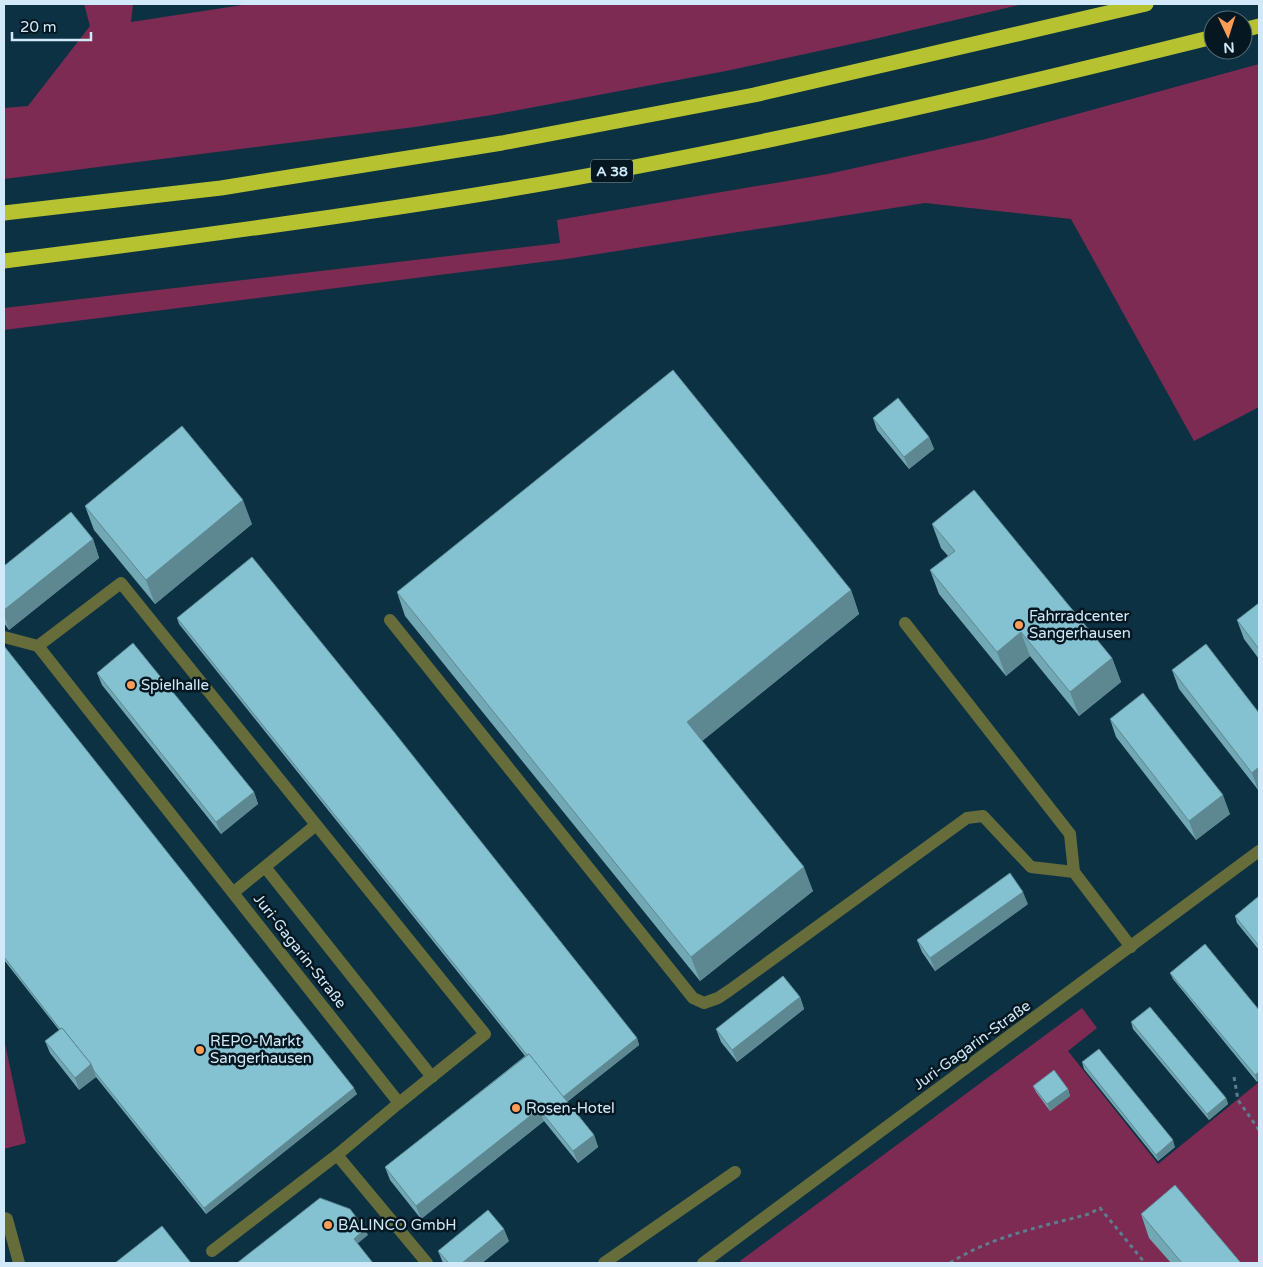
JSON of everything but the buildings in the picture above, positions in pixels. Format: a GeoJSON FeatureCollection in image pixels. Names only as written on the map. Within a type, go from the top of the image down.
{"type":"FeatureCollection","features":[{"type":"Feature","properties":{"kind":"highway"},"geometry":{"type":"LineString","coordinates":[[4,213],[221,188],[502,143],[754,94],[1146,4]]}},
{"type":"Feature","properties":{"kind":"highway","name":"A 38"},"geometry":{"type":"LineString","coordinates":[[4,261],[246,230],[506,190],[639,166],[772,140],[1006,88],[1203,39]]}},
{"type":"Feature","properties":{"kind":"street"},"geometry":{"type":"LineString","coordinates":[[4,637],[38,646],[121,583],[485,1034],[338,1155],[212,1251]]}},
{"type":"Feature","properties":{"kind":"street"},"geometry":{"type":"LineString","coordinates":[[390,620],[692,998],[704,1003],[718,998],[730,990],[967,818],[983,816],[1031,868],[1074,872]]}},
{"type":"Feature","properties":{"kind":"street"},"geometry":{"type":"LineString","coordinates":[[904,623],[1070,834],[1074,872],[1131,947]]}},
{"type":"Feature","properties":{"kind":"street","name":"Juri-Gagarin-Straße"},"geometry":{"type":"LineString","coordinates":[[38,646],[399,1103]]}},
{"type":"Feature","properties":{"kind":"street"},"geometry":{"type":"LineString","coordinates":[[234,892],[316,825]]}},
{"type":"Feature","properties":{"kind":"street","name":"Juri-Gagarin-Straße"},"geometry":{"type":"LineString","coordinates":[[704,1263],[1259,851]]}},
{"type":"Feature","properties":{"kind":"street"},"geometry":{"type":"LineString","coordinates":[[265,867],[432,1077]]}},
{"type":"Feature","properties":{"kind":"street"},"geometry":{"type":"LineString","coordinates":[[338,1155],[427,1263]]}},
{"type":"Feature","properties":{"kind":"street"},"geometry":{"type":"LineString","coordinates":[[604,1263],[735,1172]]}},
{"type":"Feature","properties":{"kind":"street"},"geometry":{"type":"LineString","coordinates":[[4,1218],[7,1219],[19,1263]]}},
{"type":"Feature","properties":{"kind":"path"},"geometry":{"type":"LineString","coordinates":[[1234,1077],[1238,1100],[1259,1130]]}},
{"type":"Feature","properties":{"kind":"path"},"geometry":{"type":"LineString","coordinates":[[950,1263],[966,1252],[996,1240],[1089,1214],[1100,1208],[1145,1263]]}},
{"type":"Feature","properties":{"kind":"shaded area"},"geometry":{"type":"Polygon","coordinates":[[[84,4],[133,4],[131,22],[249,4],[1023,4],[726,71],[492,115],[415,127],[4,179],[4,108],[28,106],[90,26],[84,4]]]}},
{"type":"Feature","properties":{"kind":"shaded area"},"geometry":{"type":"Polygon","coordinates":[[[1259,64],[1259,407],[1194,441],[1071,219],[925,203],[566,259],[4,330],[4,308],[560,243],[557,220],[828,174],[986,139],[1259,64]]]}},
{"type":"Feature","properties":{"kind":"shaded area"},"geometry":{"type":"Polygon","coordinates":[[[1082,1008],[1097,1028],[1068,1051],[1158,1164],[1259,1082],[1259,1263],[741,1263],[740,1261],[1082,1008]]]}},
{"type":"Feature","properties":{"kind":"shaded area"},"geometry":{"type":"Polygon","coordinates":[[[4,1039],[26,1143],[4,1149],[4,1039]]]}},
{"type":"Feature","properties":{"kind":"place","name":"Fahrradcenter Sangerhausen"},"geometry":{"type":"Point","coordinates":[1019,625]}},
{"type":"Feature","properties":{"kind":"place","name":"Spielhalle"},"geometry":{"type":"Point","coordinates":[131,685]}},
{"type":"Feature","properties":{"kind":"place","name":"REPO-Markt Sangerhausen"},"geometry":{"type":"Point","coordinates":[200,1050]}},
{"type":"Feature","properties":{"kind":"place","name":"Rosen-Hotel"},"geometry":{"type":"Point","coordinates":[516,1108]}},
{"type":"Feature","properties":{"kind":"place","name":"BALINCO GmbH"},"geometry":{"type":"Point","coordinates":[328,1225]}}]}
